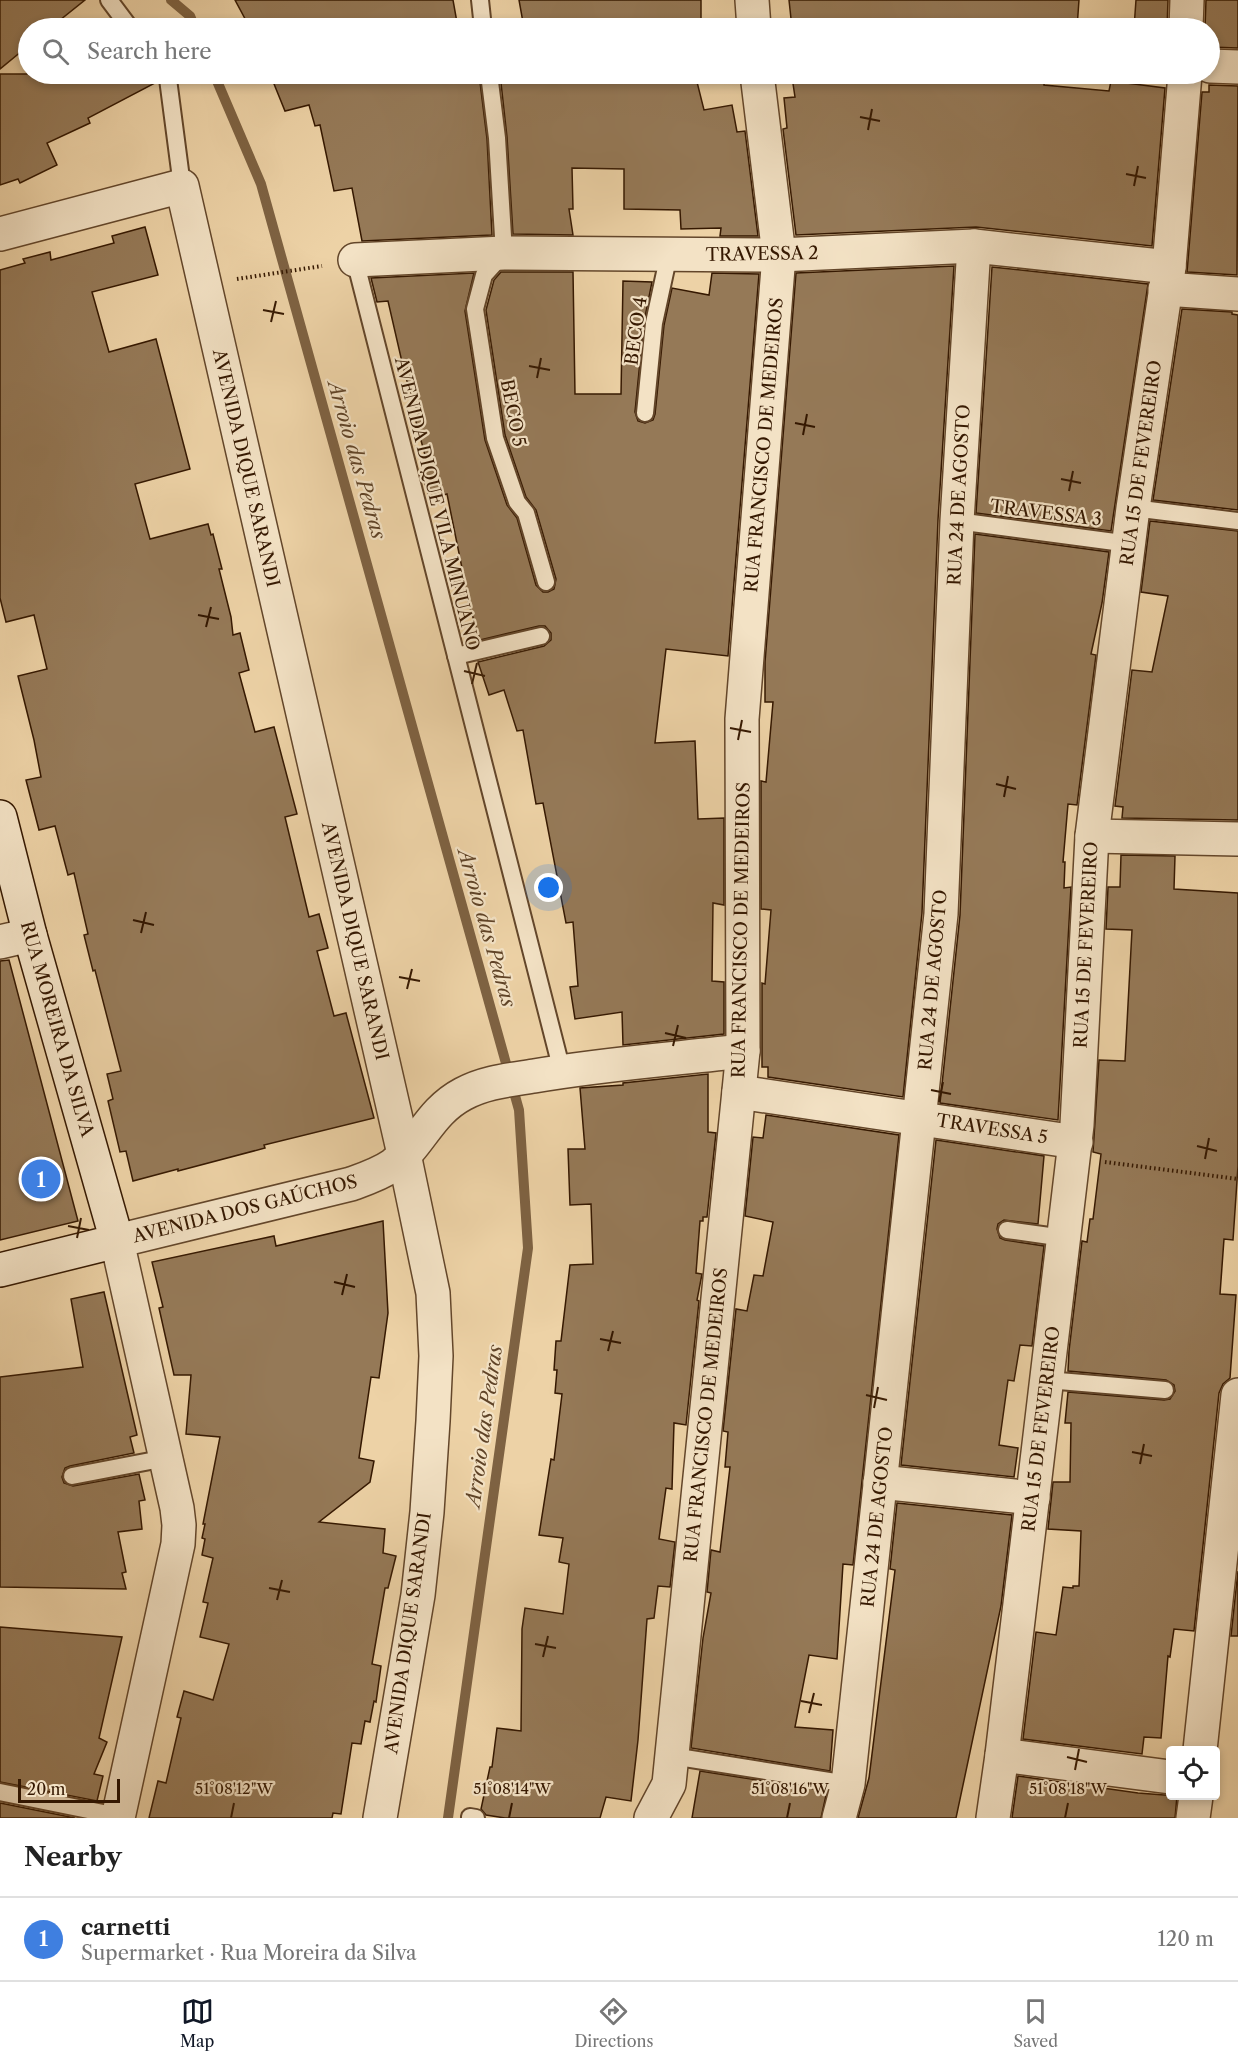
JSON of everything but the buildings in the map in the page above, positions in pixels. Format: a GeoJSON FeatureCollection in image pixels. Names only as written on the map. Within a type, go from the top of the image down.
{"type":"FeatureCollection","features":[{"type":"Feature","properties":{"kind":"street"},"geometry":{"type":"LineString","coordinates":[[752,0],[753,18]]}},
{"type":"Feature","properties":{"kind":"street"},"geometry":{"type":"LineString","coordinates":[[1186,18],[1187,0]]}},
{"type":"Feature","properties":{"kind":"street"},"geometry":{"type":"LineString","coordinates":[[1220,66],[1238,67]]}},
{"type":"Feature","properties":{"kind":"street","name":"RUA FRANCISCO DE MEDEIROS"},"geometry":{"type":"LineString","coordinates":[[651,1818],[669,1784],[743,1051],[742,719],[779,255],[759,84]]}},
{"type":"Feature","properties":{"kind":"street","name":"RUA 15 DE FEVEREIRO"},"geometry":{"type":"LineString","coordinates":[[993,1818],[1076,1142],[1092,836],[1133,508],[1167,278],[1184,84]]}},
{"type":"Feature","properties":{"kind":"street"},"geometry":{"type":"LineString","coordinates":[[0,234],[182,186]]}},
{"type":"Feature","properties":{"kind":"street","name":"AVENIDA DIQUE SARANDI"},"geometry":{"type":"LineString","coordinates":[[182,186],[405,1154],[434,1293],[436,1356],[427,1512],[418,1595],[380,1818]]}},
{"type":"Feature","properties":{"kind":"street","name":"TRAVESSA 2"},"geometry":{"type":"LineString","coordinates":[[341,262],[504,253],[779,255],[974,246],[1167,278],[1238,294]]}},
{"type":"Feature","properties":{"kind":"street","name":"RUA 24 DE AGOSTO"},"geometry":{"type":"LineString","coordinates":[[839,1818],[848,1784],[941,914],[957,521],[974,246]]}},
{"type":"Feature","properties":{"kind":"street","name":"RUA MOREIRA DA SILVA"},"geometry":{"type":"LineString","coordinates":[[0,817],[15,939],[117,1240],[179,1525],[178,1544],[118,1817]]}},
{"type":"Feature","properties":{"kind":"street"},"geometry":{"type":"LineString","coordinates":[[1092,836],[1238,839]]}},
{"type":"Feature","properties":{"kind":"street","name":"AVENIDA DOS GAÚCHOS"},"geometry":{"type":"LineString","coordinates":[[0,1270],[351,1184],[374,1176],[393,1165],[405,1154],[441,1109],[462,1094],[485,1084],[555,1072],[743,1051]]}},
{"type":"Feature","properties":{"kind":"street","name":"TRAVESSA 5"},"geometry":{"type":"LineString","coordinates":[[739,1092],[1076,1142]]}},
{"type":"Feature","properties":{"kind":"street"},"geometry":{"type":"LineString","coordinates":[[1200,1746],[1238,1395]]}},
{"type":"Feature","properties":{"kind":"street"},"geometry":{"type":"LineString","coordinates":[[880,1482],[1033,1498]]}},
{"type":"Feature","properties":{"kind":"street"},"geometry":{"type":"LineString","coordinates":[[1002,1755],[1166,1776]]}},
{"type":"Feature","properties":{"kind":"street"},"geometry":{"type":"LineString","coordinates":[[1193,1818],[1195,1800]]}},
{"type":"Feature","properties":{"kind":"lane"},"geometry":{"type":"LineString","coordinates":[[109,0],[122,18]]}},
{"type":"Feature","properties":{"kind":"lane"},"geometry":{"type":"LineString","coordinates":[[480,0],[482,18]]}},
{"type":"Feature","properties":{"kind":"lane","name":"AVENIDA DIQUE SARANDI"},"geometry":{"type":"LineString","coordinates":[[169,84],[182,186]]}},
{"type":"Feature","properties":{"kind":"lane"},"geometry":{"type":"LineString","coordinates":[[490,84],[497,138],[504,253]]}},
{"type":"Feature","properties":{"kind":"lane","name":"BECO 5"},"geometry":{"type":"LineString","coordinates":[[504,253],[484,274],[475,309],[495,438],[517,502],[526,513],[546,582]]}},
{"type":"Feature","properties":{"kind":"lane","name":"BECO 4"},"geometry":{"type":"LineString","coordinates":[[645,413],[654,323],[669,254]]}},
{"type":"Feature","properties":{"kind":"lane","name":"AVENIDA DIQUE VILA MINUANO"},"geometry":{"type":"LineString","coordinates":[[341,262],[456,656],[555,1072]]}},
{"type":"Feature","properties":{"kind":"lane"},"geometry":{"type":"LineString","coordinates":[[1133,508],[1238,521]]}},
{"type":"Feature","properties":{"kind":"lane","name":"TRAVESSA 3"},"geometry":{"type":"LineString","coordinates":[[957,521],[1130,544]]}},
{"type":"Feature","properties":{"kind":"lane"},"geometry":{"type":"LineString","coordinates":[[456,656],[541,636]]}},
{"type":"Feature","properties":{"kind":"lane"},"geometry":{"type":"LineString","coordinates":[[1007,1230],[1064,1238]]}},
{"type":"Feature","properties":{"kind":"lane"},"geometry":{"type":"LineString","coordinates":[[1047,1380],[1166,1390]]}},
{"type":"Feature","properties":{"kind":"lane"},"geometry":{"type":"LineString","coordinates":[[72,1476],[166,1458]]}},
{"type":"Feature","properties":{"kind":"lane"},"geometry":{"type":"LineString","coordinates":[[672,1756],[848,1784]]}},
{"type":"Feature","properties":{"kind":"lane"},"geometry":{"type":"LineString","coordinates":[[0,1792],[118,1817]]}},
{"type":"Feature","properties":{"kind":"path"},"geometry":{"type":"LineString","coordinates":[[229,281],[341,262]]}},
{"type":"Feature","properties":{"kind":"path"},"geometry":{"type":"LineString","coordinates":[[1076,1142],[1093,1160],[1238,1179]]}},
{"type":"Feature","properties":{"kind":"waterway","name":"Arroio das Pedras"},"geometry":{"type":"LineString","coordinates":[[171,0],[191,18]]}},
{"type":"Feature","properties":{"kind":"waterway","name":"Arroio das Pedras"},"geometry":{"type":"LineString","coordinates":[[218,84],[261,184],[519,1110],[528,1248],[448,1818]]}},
{"type":"Feature","properties":{"kind":"place","name":"carnetti"},"geometry":{"type":"Point","coordinates":[41,1179]}}]}
